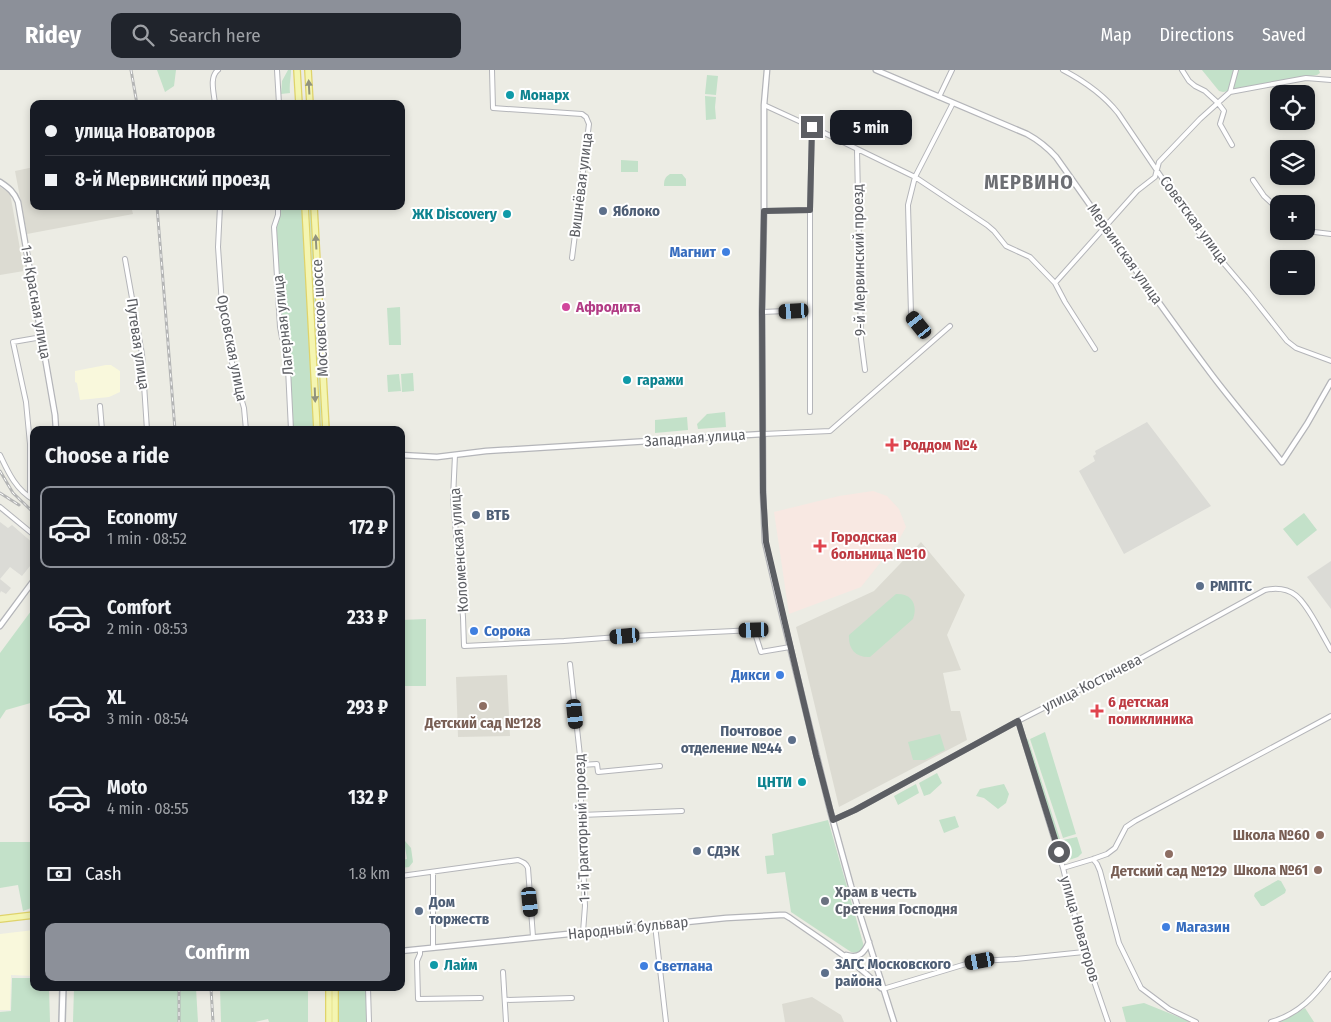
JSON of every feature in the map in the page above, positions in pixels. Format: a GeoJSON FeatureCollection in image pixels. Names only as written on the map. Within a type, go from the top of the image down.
{"type":"FeatureCollection","features":[{"type":"Feature","properties":{"kind":"main road"},"geometry":{"type":"LineString","coordinates":[[297,70],[299,100]]}},
{"type":"Feature","properties":{"kind":"main road"},"geometry":{"type":"LineString","coordinates":[[308,70],[310,100]]}},
{"type":"Feature","properties":{"kind":"main road","name":"Московское шоссе"},"geometry":{"type":"LineString","coordinates":[[305,210],[317,426]]}},
{"type":"Feature","properties":{"kind":"main road","name":"Московское шоссе"},"geometry":{"type":"LineString","coordinates":[[314,210],[326,426]]}},
{"type":"Feature","properties":{"kind":"main road"},"geometry":{"type":"LineString","coordinates":[[15,917],[30,911]]}},
{"type":"Feature","properties":{"kind":"main road"},"geometry":{"type":"LineString","coordinates":[[0,919],[30,915]]}},
{"type":"Feature","properties":{"kind":"main road"},"geometry":{"type":"LineString","coordinates":[[62,1022],[63,991]]}},
{"type":"Feature","properties":{"kind":"main road"},"geometry":{"type":"LineString","coordinates":[[328,991],[329,1022]]}},
{"type":"Feature","properties":{"kind":"main road"},"geometry":{"type":"LineString","coordinates":[[335,991],[335,1022]]}},
{"type":"Feature","properties":{"kind":"street"},"geometry":{"type":"LineString","coordinates":[[215,100],[213,79],[215,72],[218,70]]}},
{"type":"Feature","properties":{"kind":"street"},"geometry":{"type":"LineString","coordinates":[[277,70],[279,100]]}},
{"type":"Feature","properties":{"kind":"street","name":"Вишнёвая улица"},"geometry":{"type":"LineString","coordinates":[[492,70],[493,108],[582,114],[588,119],[589,124],[572,258]]}},
{"type":"Feature","properties":{"kind":"street"},"geometry":{"type":"LineString","coordinates":[[767,70],[764,105],[762,312],[763,492],[766,542],[833,820],[851,886],[894,1022]]}},
{"type":"Feature","properties":{"kind":"street","name":"Мервинская улица"},"geometry":{"type":"LineString","coordinates":[[876,70],[1027,134],[1043,144],[1056,157],[1207,369],[1282,462],[1331,382]]}},
{"type":"Feature","properties":{"kind":"street"},"geometry":{"type":"LineString","coordinates":[[939,97],[952,70]]}},
{"type":"Feature","properties":{"kind":"street","name":"Советская улица"},"geometry":{"type":"LineString","coordinates":[[1063,70],[1078,78],[1107,99],[1124,120],[1204,240],[1249,292],[1287,341],[1296,348],[1331,362]]}},
{"type":"Feature","properties":{"kind":"street"},"geometry":{"type":"LineString","coordinates":[[1182,70],[1189,81],[1205,91],[1224,111],[1220,124],[1232,145]]}},
{"type":"Feature","properties":{"kind":"street"},"geometry":{"type":"LineString","coordinates":[[1230,92],[1236,70]]}},
{"type":"Feature","properties":{"kind":"street"},"geometry":{"type":"LineString","coordinates":[[1055,283],[1137,191],[1155,177],[1159,162],[1200,119],[1230,92],[1306,78],[1331,80]]}},
{"type":"Feature","properties":{"kind":"street"},"geometry":{"type":"LineString","coordinates":[[919,325],[911,314],[908,205],[915,177],[953,103]]}},
{"type":"Feature","properties":{"kind":"street"},"geometry":{"type":"LineString","coordinates":[[764,105],[915,177],[987,225],[1006,246],[1030,257],[1055,283],[1064,302],[1095,349]]}},
{"type":"Feature","properties":{"kind":"street"},"geometry":{"type":"LineString","coordinates":[[810,412],[812,127]]}},
{"type":"Feature","properties":{"kind":"street","name":"9-й Мервинский проезд"},"geometry":{"type":"LineString","coordinates":[[857,150],[861,339],[865,370]]}},
{"type":"Feature","properties":{"kind":"street"},"geometry":{"type":"LineString","coordinates":[[1253,180],[1270,202]]}},
{"type":"Feature","properties":{"kind":"street","name":"1-я Красная улица"},"geometry":{"type":"LineString","coordinates":[[0,182],[15,194],[18,202],[56,414],[56,426]]}},
{"type":"Feature","properties":{"kind":"street","name":"Орсовская улица"},"geometry":{"type":"LineString","coordinates":[[220,210],[218,247],[222,305],[234,374],[244,408],[246,426]]}},
{"type":"Feature","properties":{"kind":"street","name":"Лагерная улица"},"geometry":{"type":"LineString","coordinates":[[278,210],[277,221],[274,227],[280,327],[282,338],[287,348],[291,426]]}},
{"type":"Feature","properties":{"kind":"street"},"geometry":{"type":"LineString","coordinates":[[764,211],[810,210]]}},
{"type":"Feature","properties":{"kind":"street"},"geometry":{"type":"LineString","coordinates":[[1315,232],[1331,234]]}},
{"type":"Feature","properties":{"kind":"street","name":"Путевая улица"},"geometry":{"type":"LineString","coordinates":[[125,259],[142,354],[147,426]]}},
{"type":"Feature","properties":{"kind":"street"},"geometry":{"type":"LineString","coordinates":[[762,312],[810,310]]}},
{"type":"Feature","properties":{"kind":"street","name":"Западная улица"},"geometry":{"type":"LineString","coordinates":[[405,454],[428,457],[513,449],[830,430],[950,326]]}},
{"type":"Feature","properties":{"kind":"street"},"geometry":{"type":"LineString","coordinates":[[30,444],[26,402],[13,342],[42,337]]}},
{"type":"Feature","properties":{"kind":"street"},"geometry":{"type":"LineString","coordinates":[[100,406],[102,426]]}},
{"type":"Feature","properties":{"kind":"street","name":"Коломенская улица"},"geometry":{"type":"LineString","coordinates":[[455,454],[453,498],[464,646],[754,630],[761,652],[790,647]]}},
{"type":"Feature","properties":{"kind":"street"},"geometry":{"type":"LineString","coordinates":[[0,455],[15,483],[30,496]]}},
{"type":"Feature","properties":{"kind":"street"},"geometry":{"type":"LineString","coordinates":[[0,508],[30,532]]}},
{"type":"Feature","properties":{"kind":"street"},"geometry":{"type":"LineString","coordinates":[[0,626],[30,585]]}},
{"type":"Feature","properties":{"kind":"street","name":"улица Костычева"},"geometry":{"type":"LineString","coordinates":[[833,820],[855,810],[1018,721],[1134,662],[1265,590],[1280,589],[1291,592],[1301,599],[1331,650]]}},
{"type":"Feature","properties":{"kind":"street","name":"1-й Тракторный проезд"},"geometry":{"type":"LineString","coordinates":[[570,664],[580,765],[585,906],[583,932]]}},
{"type":"Feature","properties":{"kind":"street"},"geometry":{"type":"LineString","coordinates":[[1063,868],[1107,854],[1115,848],[1126,827],[1135,821],[1331,716]]}},
{"type":"Feature","properties":{"kind":"street","name":"улица Новаторов"},"geometry":{"type":"LineString","coordinates":[[1018,721],[1063,868],[1084,952],[1108,1022]]}},
{"type":"Feature","properties":{"kind":"street"},"geometry":{"type":"LineString","coordinates":[[580,765],[598,764],[598,772],[660,766]]}},
{"type":"Feature","properties":{"kind":"street"},"geometry":{"type":"LineString","coordinates":[[581,816],[682,811]]}},
{"type":"Feature","properties":{"kind":"street"},"geometry":{"type":"LineString","coordinates":[[405,876],[518,860],[526,864],[528,868],[533,938]]}},
{"type":"Feature","properties":{"kind":"street"},"geometry":{"type":"LineString","coordinates":[[1093,860],[1100,871],[1119,943],[1128,964],[1142,988],[1169,1010],[1196,1022]]}},
{"type":"Feature","properties":{"kind":"street"},"geometry":{"type":"LineString","coordinates":[[433,873],[433,948]]}},
{"type":"Feature","properties":{"kind":"street","name":"Народный бульвар"},"geometry":{"type":"LineString","coordinates":[[405,951],[726,918],[785,915],[842,954],[883,990]]}},
{"type":"Feature","properties":{"kind":"street"},"geometry":{"type":"LineString","coordinates":[[655,926],[666,1022]]}},
{"type":"Feature","properties":{"kind":"street"},"geometry":{"type":"LineString","coordinates":[[842,954],[860,956],[865,952],[869,942]]}},
{"type":"Feature","properties":{"kind":"street"},"geometry":{"type":"LineString","coordinates":[[420,949],[417,961],[418,999],[481,998]]}},
{"type":"Feature","properties":{"kind":"street"},"geometry":{"type":"LineString","coordinates":[[883,990],[980,961],[1015,960],[1084,952]]}},
{"type":"Feature","properties":{"kind":"street"},"geometry":{"type":"LineString","coordinates":[[868,975],[876,974],[877,969]]}},
{"type":"Feature","properties":{"kind":"street"},"geometry":{"type":"LineString","coordinates":[[503,972],[506,1022]]}},
{"type":"Feature","properties":{"kind":"street"},"geometry":{"type":"LineString","coordinates":[[1271,1022],[1305,1005],[1319,991],[1331,974]]}},
{"type":"Feature","properties":{"kind":"street"},"geometry":{"type":"LineString","coordinates":[[368,991],[369,1022]]}},
{"type":"Feature","properties":{"kind":"street"},"geometry":{"type":"LineString","coordinates":[[505,1000],[572,998]]}},
{"type":"Feature","properties":{"kind":"shaded area"},"geometry":{"type":"Polygon","coordinates":[[[157,70],[176,70],[174,86],[165,92],[157,70]]]}},
{"type":"Feature","properties":{"kind":"shaded area"},"geometry":{"type":"Polygon","coordinates":[[[288,70],[291,70],[290,93],[281,94],[282,81],[288,70]]]}},
{"type":"Feature","properties":{"kind":"shaded area"},"geometry":{"type":"Polygon","coordinates":[[[1202,70],[1319,70],[1320,73],[1223,92],[1219,91],[1202,70]]]}},
{"type":"Feature","properties":{"kind":"shaded area"},"geometry":{"type":"Polygon","coordinates":[[[707,75],[718,76],[716,95],[705,94],[707,75]]]}},
{"type":"Feature","properties":{"kind":"shaded area"},"geometry":{"type":"Polygon","coordinates":[[[705,96],[716,97],[716,119],[706,120],[705,96]]]}},
{"type":"Feature","properties":{"kind":"shaded area"},"geometry":{"type":"Polygon","coordinates":[[[621,160],[638,161],[638,172],[621,172],[621,160]]]}},
{"type":"Feature","properties":{"kind":"shaded area"},"geometry":{"type":"Polygon","coordinates":[[[30,168],[30,210],[132,210],[133,214],[27,234],[15,171],[30,168]]]}},
{"type":"Feature","properties":{"kind":"shaded area"},"geometry":{"type":"Polygon","coordinates":[[[670,174],[682,174],[686,179],[686,186],[664,186],[665,179],[670,174]]]}},
{"type":"Feature","properties":{"kind":"shaded area"},"geometry":{"type":"Polygon","coordinates":[[[0,187],[10,193],[24,271],[0,275],[0,187]]]}},
{"type":"Feature","properties":{"kind":"shaded area"},"geometry":{"type":"Polygon","coordinates":[[[277,210],[302,210],[316,426],[291,426],[287,348],[282,338],[274,227],[277,210]]]}},
{"type":"Feature","properties":{"kind":"shaded area"},"geometry":{"type":"Polygon","coordinates":[[[309,210],[311,210],[321,426],[309,210]]]}},
{"type":"Feature","properties":{"kind":"shaded area"},"geometry":{"type":"Polygon","coordinates":[[[400,307],[401,345],[389,345],[387,308],[400,307]]]}},
{"type":"Feature","properties":{"kind":"shaded area"},"geometry":{"type":"Polygon","coordinates":[[[111,365],[120,371],[120,392],[109,397],[80,400],[77,383],[75,382],[75,371],[111,365]]]}},
{"type":"Feature","properties":{"kind":"shaded area"},"geometry":{"type":"Polygon","coordinates":[[[413,373],[414,391],[402,392],[401,374],[413,373]]]}},
{"type":"Feature","properties":{"kind":"shaded area"},"geometry":{"type":"Polygon","coordinates":[[[399,374],[401,391],[388,392],[387,375],[399,374]]]}},
{"type":"Feature","properties":{"kind":"shaded area"},"geometry":{"type":"Polygon","coordinates":[[[725,412],[726,427],[698,429],[697,424],[707,414],[725,412]]]}},
{"type":"Feature","properties":{"kind":"shaded area"},"geometry":{"type":"Polygon","coordinates":[[[687,417],[688,430],[655,433],[655,420],[687,417]]]}},
{"type":"Feature","properties":{"kind":"shaded area"},"geometry":{"type":"Polygon","coordinates":[[[1147,422],[1211,506],[1124,554],[1079,471],[1095,461],[1093,456],[1096,454],[1095,451],[1147,422]]]}},
{"type":"Feature","properties":{"kind":"shaded area"},"geometry":{"type":"Polygon","coordinates":[[[873,491],[887,496],[899,509],[906,527],[900,538],[861,587],[789,614],[774,512],[839,496],[873,491]]]}},
{"type":"Feature","properties":{"kind":"shaded area"},"geometry":{"type":"Polygon","coordinates":[[[1304,513],[1317,530],[1297,546],[1283,529],[1304,513]]]}},
{"type":"Feature","properties":{"kind":"shaded area"},"geometry":{"type":"Polygon","coordinates":[[[0,522],[8,528],[12,525],[30,541],[30,566],[22,576],[10,567],[0,579],[0,522]]]}},
{"type":"Feature","properties":{"kind":"shaded area"},"geometry":{"type":"Polygon","coordinates":[[[921,542],[965,595],[947,635],[961,670],[943,673],[951,711],[960,711],[967,740],[839,807],[796,627],[874,591],[921,542]]]}},
{"type":"Feature","properties":{"kind":"shaded area"},"geometry":{"type":"Polygon","coordinates":[[[1331,561],[1331,609],[1307,577],[1331,561]]]}},
{"type":"Feature","properties":{"kind":"shaded area"},"geometry":{"type":"Polygon","coordinates":[[[0,579],[11,588],[6,594],[1,591],[0,593],[0,579]]]}},
{"type":"Feature","properties":{"kind":"shaded area"},"geometry":{"type":"Polygon","coordinates":[[[896,594],[902,594],[910,598],[915,609],[913,619],[870,657],[861,656],[854,652],[850,644],[849,635],[896,594]]]}},
{"type":"Feature","properties":{"kind":"shaded area"},"geometry":{"type":"Polygon","coordinates":[[[30,612],[30,703],[6,710],[0,719],[0,653],[30,612]]]}},
{"type":"Feature","properties":{"kind":"shaded area"},"geometry":{"type":"Polygon","coordinates":[[[426,619],[426,686],[405,686],[405,620],[426,619]]]}},
{"type":"Feature","properties":{"kind":"shaded area","name":"Детский сад №128"},"geometry":{"type":"Polygon","coordinates":[[[507,675],[510,736],[458,737],[456,677],[507,675]]]}},
{"type":"Feature","properties":{"kind":"shaded area"},"geometry":{"type":"Polygon","coordinates":[[[1045,732],[1076,834],[1063,838],[1030,739],[1045,732]]]}},
{"type":"Feature","properties":{"kind":"shaded area"},"geometry":{"type":"Polygon","coordinates":[[[940,734],[945,750],[925,760],[913,760],[908,742],[940,734]]]}},
{"type":"Feature","properties":{"kind":"shaded area"},"geometry":{"type":"Polygon","coordinates":[[[1028,739],[1060,839],[1056,840],[1025,740],[1028,739]]]}},
{"type":"Feature","properties":{"kind":"shaded area"},"geometry":{"type":"Polygon","coordinates":[[[937,773],[942,783],[930,794],[924,796],[919,783],[937,773]]]}},
{"type":"Feature","properties":{"kind":"shaded area"},"geometry":{"type":"Polygon","coordinates":[[[916,784],[919,793],[898,805],[894,796],[916,784]]]}},
{"type":"Feature","properties":{"kind":"shaded area"},"geometry":{"type":"Polygon","coordinates":[[[1004,784],[1009,794],[1006,803],[998,809],[984,798],[976,796],[980,789],[1004,784]]]}},
{"type":"Feature","properties":{"kind":"shaded area"},"geometry":{"type":"Polygon","coordinates":[[[955,816],[959,827],[944,833],[939,820],[955,816]]]}},
{"type":"Feature","properties":{"kind":"shaded area"},"geometry":{"type":"Polygon","coordinates":[[[828,820],[863,943],[864,948],[858,952],[851,952],[791,912],[785,872],[767,874],[765,856],[774,855],[772,834],[828,820]]]}},
{"type":"Feature","properties":{"kind":"shaded area"},"geometry":{"type":"Polygon","coordinates":[[[1077,837],[1082,853],[1078,857],[1069,860],[1063,840],[1077,837]]]}},
{"type":"Feature","properties":{"kind":"shaded area"},"geometry":{"type":"Polygon","coordinates":[[[405,841],[411,848],[413,862],[409,867],[405,868],[405,859],[407,859],[405,841]]]}},
{"type":"Feature","properties":{"kind":"shaded area"},"geometry":{"type":"Polygon","coordinates":[[[0,842],[30,842],[30,908],[23,911],[18,885],[0,888],[0,842]]]}},
{"type":"Feature","properties":{"kind":"shaded area"},"geometry":{"type":"Polygon","coordinates":[[[1278,880],[1281,881],[1286,890],[1285,893],[1261,906],[1254,896],[1255,893],[1278,880]]]}},
{"type":"Feature","properties":{"kind":"shaded area"},"geometry":{"type":"Polygon","coordinates":[[[30,930],[30,976],[11,975],[10,1010],[0,1010],[0,934],[30,930]]]}},
{"type":"Feature","properties":{"kind":"shaded area"},"geometry":{"type":"Polygon","coordinates":[[[12,978],[30,978],[30,991],[49,991],[50,1022],[0,1022],[0,1012],[11,1011],[12,978]]]}},
{"type":"Feature","properties":{"kind":"shaded area"},"geometry":{"type":"Polygon","coordinates":[[[74,991],[196,991],[198,1022],[73,1022],[74,991]]]}},
{"type":"Feature","properties":{"kind":"shaded area"},"geometry":{"type":"Polygon","coordinates":[[[220,991],[308,991],[308,1022],[269,1022],[268,1019],[255,1022],[221,1022],[220,991]]]}},
{"type":"Feature","properties":{"kind":"shaded area"},"geometry":{"type":"Polygon","coordinates":[[[339,991],[368,991],[368,1022],[339,1022],[339,991]]]}},
{"type":"Feature","properties":{"kind":"shaded area"},"geometry":{"type":"Polygon","coordinates":[[[812,997],[841,1015],[844,1022],[785,1022],[782,1004],[812,997]]]}},
{"type":"Feature","properties":{"kind":"shaded area"},"geometry":{"type":"Polygon","coordinates":[[[1144,1003],[1191,1022],[1126,1022],[1122,1007],[1144,1003]]]}},
{"type":"Feature","properties":{"kind":"shaded area"},"geometry":{"type":"Polygon","coordinates":[[[1305,1008],[1314,1022],[1279,1022],[1282,1021],[1305,1008]]]}},
{"type":"Feature","properties":{"kind":"railway"},"geometry":{"type":"LineString","coordinates":[[131,70],[136,100]]}},
{"type":"Feature","properties":{"kind":"railway"},"geometry":{"type":"LineString","coordinates":[[157,210],[175,426]]}},
{"type":"Feature","properties":{"kind":"railway"},"geometry":{"type":"LineString","coordinates":[[0,471],[13,493],[30,509]]}},
{"type":"Feature","properties":{"kind":"railway"},"geometry":{"type":"LineString","coordinates":[[0,493],[19,505]]}},
{"type":"Feature","properties":{"kind":"railway"},"geometry":{"type":"LineString","coordinates":[[179,991],[179,1022]]}},
{"type":"Feature","properties":{"kind":"railway"},"geometry":{"type":"LineString","coordinates":[[211,991],[213,1022]]}},
{"type":"Feature","properties":{"kind":"place","name":"Монарх"},"geometry":{"type":"Point","coordinates":[510,95]}},
{"type":"Feature","properties":{"kind":"place","name":"Яблоко"},"geometry":{"type":"Point","coordinates":[603,211]}},
{"type":"Feature","properties":{"kind":"place","name":"ЖК Discovery"},"geometry":{"type":"Point","coordinates":[507,214]}},
{"type":"Feature","properties":{"kind":"place","name":"Магнит"},"geometry":{"type":"Point","coordinates":[726,252]}},
{"type":"Feature","properties":{"kind":"place","name":"Афродита"},"geometry":{"type":"Point","coordinates":[566,307]}},
{"type":"Feature","properties":{"kind":"place","name":"гаражи"},"geometry":{"type":"Point","coordinates":[627,380]}},
{"type":"Feature","properties":{"kind":"place","name":"Роддом №4"},"geometry":{"type":"Point","coordinates":[892,445]}},
{"type":"Feature","properties":{"kind":"place","name":"ВТБ"},"geometry":{"type":"Point","coordinates":[476,515]}},
{"type":"Feature","properties":{"kind":"place","name":"Городская больница №10"},"geometry":{"type":"Point","coordinates":[820,546]}},
{"type":"Feature","properties":{"kind":"place","name":"РМПТС"},"geometry":{"type":"Point","coordinates":[1200,586]}},
{"type":"Feature","properties":{"kind":"place","name":"Сорока"},"geometry":{"type":"Point","coordinates":[474,631]}},
{"type":"Feature","properties":{"kind":"place","name":"Дикси"},"geometry":{"type":"Point","coordinates":[780,675]}},
{"type":"Feature","properties":{"kind":"place","name":"Детский сад №128"},"geometry":{"type":"Point","coordinates":[483,706]}},
{"type":"Feature","properties":{"kind":"place","name":"6 детская поликлиника"},"geometry":{"type":"Point","coordinates":[1097,711]}},
{"type":"Feature","properties":{"kind":"place","name":"Почтовое отделение №44"},"geometry":{"type":"Point","coordinates":[792,740]}},
{"type":"Feature","properties":{"kind":"place","name":"ЦНТИ"},"geometry":{"type":"Point","coordinates":[802,782]}},
{"type":"Feature","properties":{"kind":"place","name":"Школа №60"},"geometry":{"type":"Point","coordinates":[1320,835]}},
{"type":"Feature","properties":{"kind":"place","name":"СДЭК"},"geometry":{"type":"Point","coordinates":[697,851]}},
{"type":"Feature","properties":{"kind":"place","name":"Детский сад №129"},"geometry":{"type":"Point","coordinates":[1169,854]}},
{"type":"Feature","properties":{"kind":"place","name":"Школа №61"},"geometry":{"type":"Point","coordinates":[1318,870]}},
{"type":"Feature","properties":{"kind":"place","name":"Храм в честь Сретения Господня"},"geometry":{"type":"Point","coordinates":[825,901]}},
{"type":"Feature","properties":{"kind":"place","name":"Дом торжеств"},"geometry":{"type":"Point","coordinates":[419,911]}},
{"type":"Feature","properties":{"kind":"place","name":"Магазин"},"geometry":{"type":"Point","coordinates":[1166,927]}},
{"type":"Feature","properties":{"kind":"place","name":"Лайм"},"geometry":{"type":"Point","coordinates":[434,965]}},
{"type":"Feature","properties":{"kind":"place","name":"Светлана"},"geometry":{"type":"Point","coordinates":[644,966]}},
{"type":"Feature","properties":{"kind":"place","name":"ЗАГС Московского района"},"geometry":{"type":"Point","coordinates":[825,973]}},
{"type":"Feature","properties":{"kind":"district","name":"МЕРВИНО"},"geometry":{"type":"Point","coordinates":[1029,182]}},
{"type":"Feature","properties":{"kind":"route"},"geometry":{"type":"LineString","coordinates":[[812,127],[810,210],[764,211],[762,312],[763,492],[767,551],[833,820],[855,810],[1018,721],[1059,852]]}}]}
